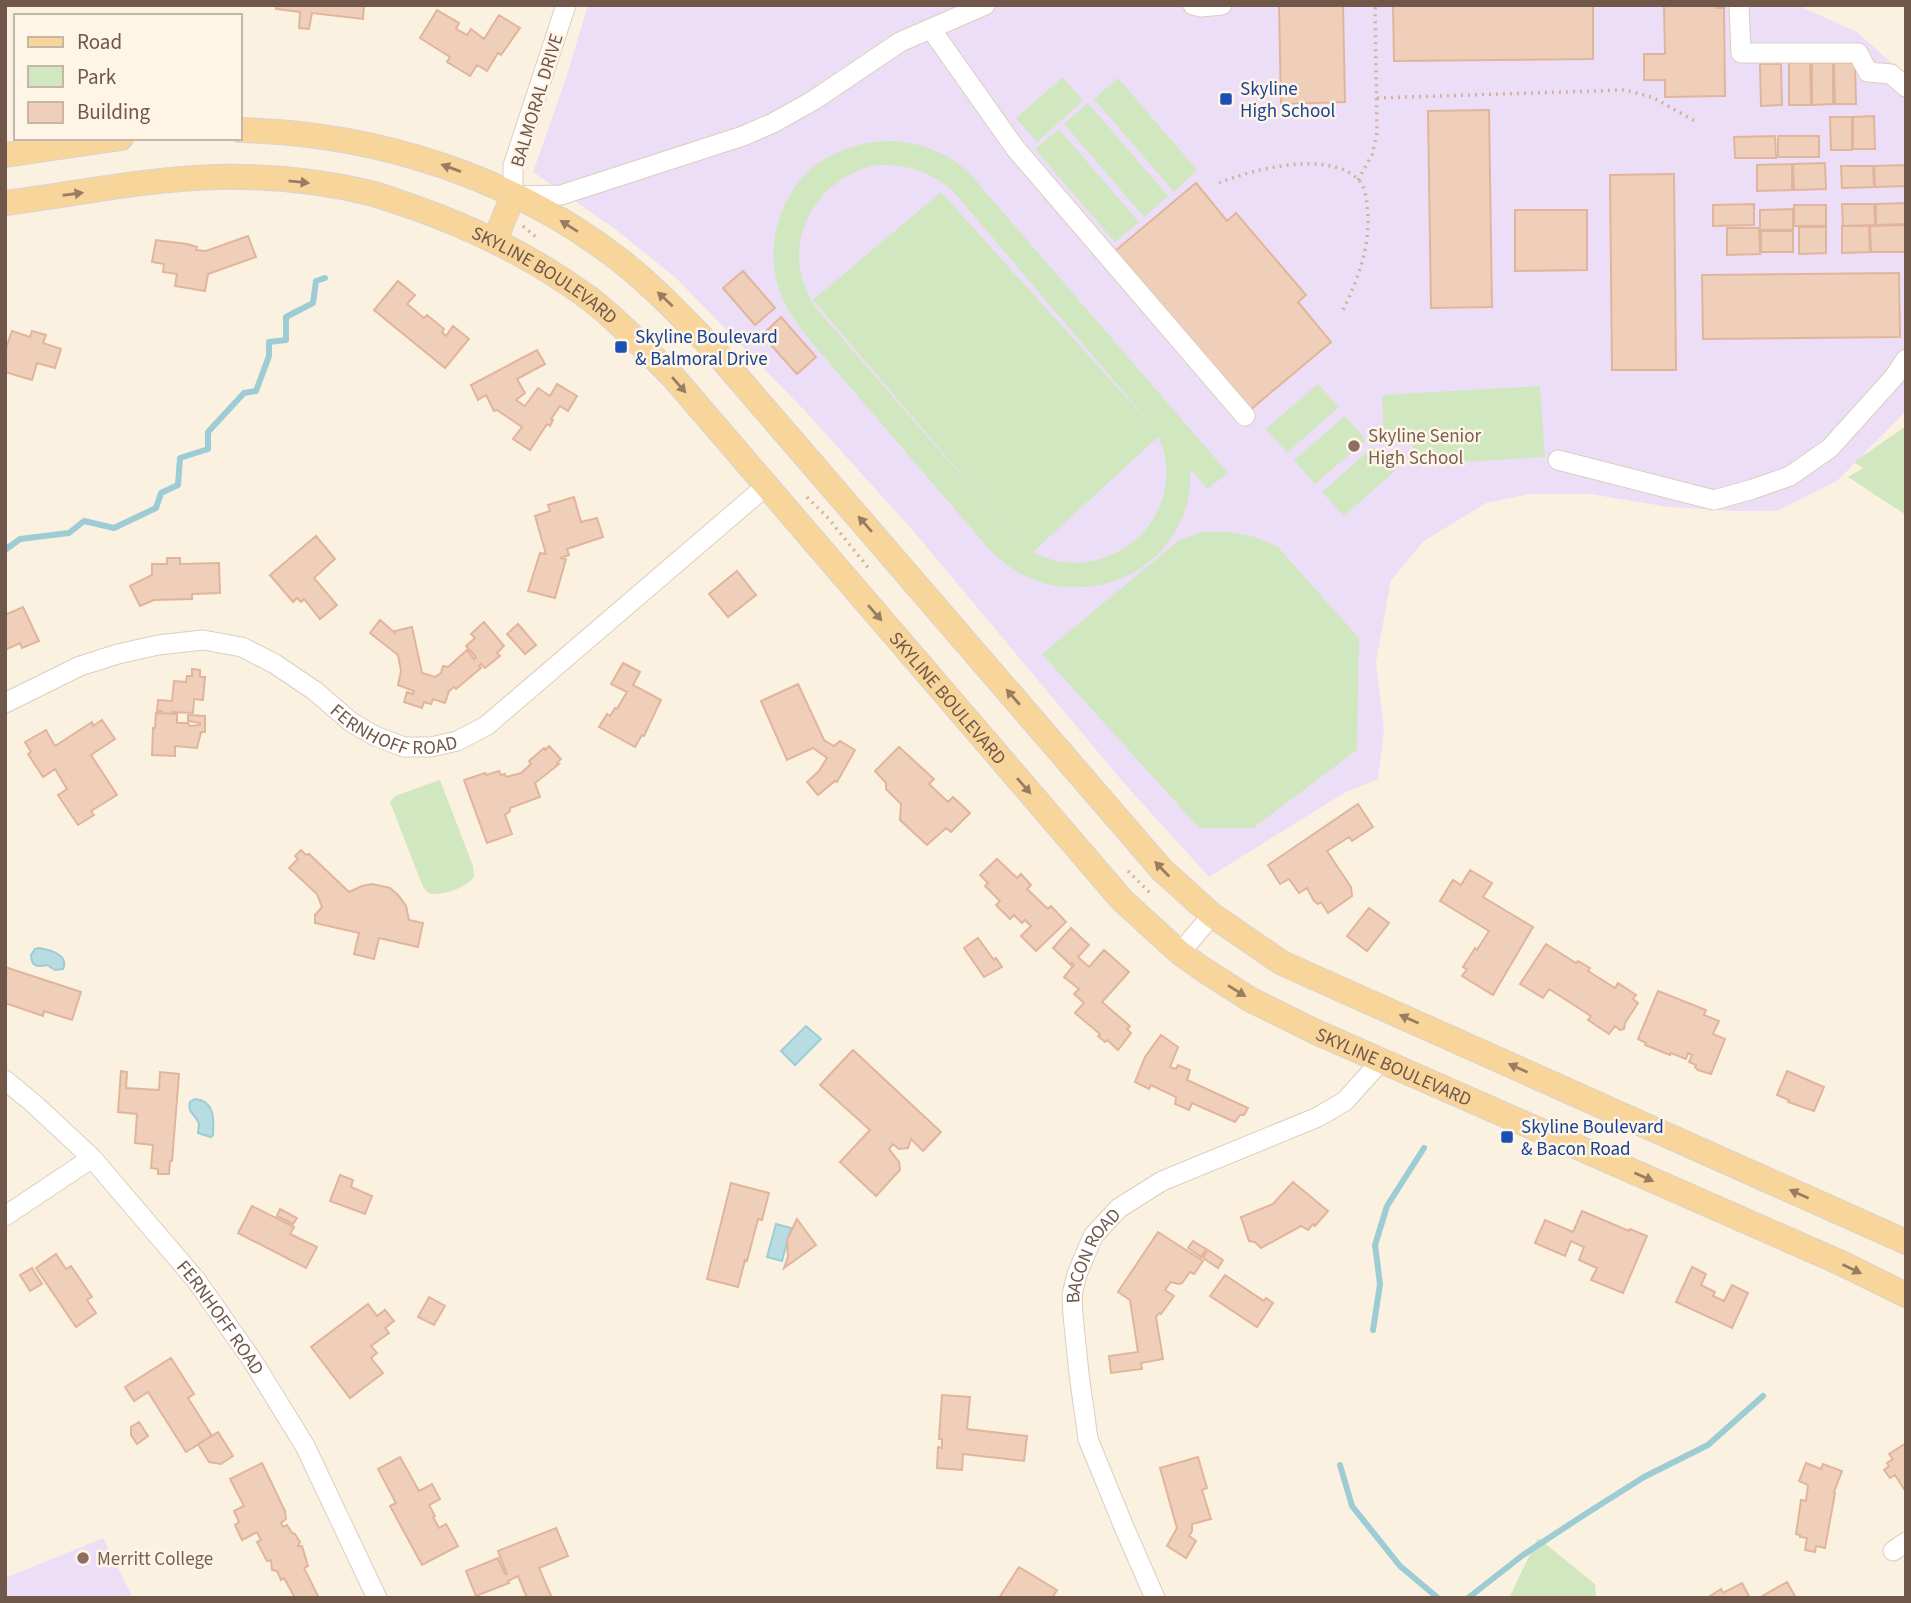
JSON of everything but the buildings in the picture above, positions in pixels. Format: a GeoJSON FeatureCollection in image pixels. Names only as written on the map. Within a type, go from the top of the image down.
{"type":"FeatureCollection","features":[{"type":"Feature","properties":{"kind":"main road"},"geometry":{"type":"LineString","coordinates":[[242,130],[318,135],[396,151],[455,169],[565,223],[621,261],[666,299],[714,350],[1162,870],[1212,915],[1282,962],[1906,1242]]}},
{"type":"Feature","properties":{"kind":"main road"},"geometry":{"type":"LineString","coordinates":[[5,155],[107,140]]}},
{"type":"Feature","properties":{"kind":"main road","name":"SKYLINE BOULEVARD"},"geometry":{"type":"LineString","coordinates":[[5,204],[167,181],[217,177],[265,178],[370,193],[437,215],[495,240],[591,300],[674,378],[1122,900],[1180,953],[1251,1000],[1381,1061],[1841,1263],[1906,1295]]}},
{"type":"Feature","properties":{"kind":"main road"},"geometry":{"type":"LineString","coordinates":[[495,240],[513,196]]}},
{"type":"Feature","properties":{"kind":"street","name":"BALMORAL DRIVE"},"geometry":{"type":"LineString","coordinates":[[513,196],[513,166],[566,5]]}},
{"type":"Feature","properties":{"kind":"street"},"geometry":{"type":"LineString","coordinates":[[513,196],[561,195],[743,136],[814,100],[900,42],[985,5]]}},
{"type":"Feature","properties":{"kind":"street"},"geometry":{"type":"LineString","coordinates":[[1193,5],[1222,5]]}},
{"type":"Feature","properties":{"kind":"street"},"geometry":{"type":"LineString","coordinates":[[1739,5],[1741,53],[1858,53],[1868,72],[1891,74],[1906,87]]}},
{"type":"Feature","properties":{"kind":"street"},"geometry":{"type":"LineString","coordinates":[[931,29],[1015,148],[1245,416]]}},
{"type":"Feature","properties":{"kind":"street"},"geometry":{"type":"LineString","coordinates":[[1558,460],[1714,500],[1740,493],[1790,476],[1830,448],[1894,377],[1906,359]]}},
{"type":"Feature","properties":{"kind":"street","name":"FERNHOFF ROAD"},"geometry":{"type":"LineString","coordinates":[[5,704],[79,666],[158,645],[204,640],[242,647],[275,664],[314,691],[351,722],[375,736],[404,747],[431,747],[457,741],[486,726],[766,486]]}},
{"type":"Feature","properties":{"kind":"street"},"geometry":{"type":"LineString","coordinates":[[1180,953],[1212,915]]}},
{"type":"Feature","properties":{"kind":"street","name":"BACON ROAD"},"geometry":{"type":"LineString","coordinates":[[1155,1598],[1088,1439],[1072,1295],[1081,1264],[1093,1236],[1119,1208],[1162,1181],[1318,1117],[1345,1101],[1381,1061]]}},
{"type":"Feature","properties":{"kind":"street","name":"FERNHOFF ROAD"},"geometry":{"type":"LineString","coordinates":[[5,1080],[92,1158],[196,1280],[252,1360],[305,1446],[377,1598]]}},
{"type":"Feature","properties":{"kind":"street"},"geometry":{"type":"LineString","coordinates":[[5,1216],[92,1158]]}},
{"type":"Feature","properties":{"kind":"path"},"geometry":{"type":"LineString","coordinates":[[1358,180],[1368,164],[1377,133],[1375,5]]}},
{"type":"Feature","properties":{"kind":"path"},"geometry":{"type":"LineString","coordinates":[[1377,98],[1625,90],[1652,97],[1695,121]]}},
{"type":"Feature","properties":{"kind":"path"},"geometry":{"type":"LineString","coordinates":[[1219,183],[1260,169],[1294,164],[1331,167],[1358,180],[1367,199],[1369,229],[1363,261],[1342,312]]}},
{"type":"Feature","properties":{"kind":"shaded area","name":"Skyline Senior High School"},"geometry":{"type":"Polygon","coordinates":[[[588,5],[1797,5],[1857,32],[1906,76],[1906,411],[1837,481],[1777,511],[1668,507],[1590,494],[1530,494],[1486,503],[1424,541],[1391,580],[1376,662],[1384,731],[1378,779],[1344,793],[1209,877],[1123,782],[915,533],[806,412],[676,278],[615,229],[533,172],[588,5]]]}},
{"type":"Feature","properties":{"kind":"shaded area","name":"Merritt College"},"geometry":{"type":"Polygon","coordinates":[[[103,1538],[133,1598],[5,1598],[5,1578],[103,1538]]]}},
{"type":"Feature","properties":{"kind":"green space"},"geometry":{"type":"Polygon","coordinates":[[[1063,77],[1083,101],[1037,142],[1016,118],[1063,77]]]}},
{"type":"Feature","properties":{"kind":"green space"},"geometry":{"type":"Polygon","coordinates":[[[1118,78],[1197,170],[1174,192],[1094,99],[1118,78]]]}},
{"type":"Feature","properties":{"kind":"green space"},"geometry":{"type":"Polygon","coordinates":[[[1088,103],[1168,196],[1144,217],[1064,124],[1088,103]]]}},
{"type":"Feature","properties":{"kind":"green space"},"geometry":{"type":"Polygon","coordinates":[[[1059,129],[1139,222],[1115,242],[1035,149],[1059,129]]]}},
{"type":"Feature","properties":{"kind":"green space"},"geometry":{"type":"Polygon","coordinates":[[[883,141],[904,142],[935,150],[970,174],[1228,473],[1207,489],[1191,469],[1186,507],[1172,536],[1152,559],[1128,576],[1100,585],[1071,587],[1041,582],[1014,569],[989,549],[808,338],[789,311],[775,275],[774,258],[778,222],[784,206],[804,176],[825,158],[853,146],[883,141]],[[877,165],[861,169],[833,185],[812,210],[805,224],[799,256],[806,289],[815,307],[1018,541],[813,300],[941,192],[1155,429],[953,191],[936,178],[918,170],[877,165]],[[1158,437],[1033,552],[1055,560],[1077,563],[1099,559],[1119,551],[1137,538],[1151,522],[1161,502],[1166,479],[1164,452],[1158,437]]]}},
{"type":"Feature","properties":{"kind":"green space"},"geometry":{"type":"Polygon","coordinates":[[[1318,384],[1339,407],[1287,453],[1266,429],[1318,384]]]}},
{"type":"Feature","properties":{"kind":"green space"},"geometry":{"type":"Polygon","coordinates":[[[1540,386],[1545,457],[1414,465],[1412,431],[1384,433],[1382,395],[1540,386]]]}},
{"type":"Feature","properties":{"kind":"green space"},"geometry":{"type":"Polygon","coordinates":[[[1345,416],[1366,440],[1315,484],[1294,460],[1345,416]]]}},
{"type":"Feature","properties":{"kind":"green space"},"geometry":{"type":"Polygon","coordinates":[[[1906,426],[1906,515],[1848,477],[1863,468],[1854,462],[1906,426]]]}},
{"type":"Feature","properties":{"kind":"green space"},"geometry":{"type":"Polygon","coordinates":[[[1373,447],[1395,471],[1344,516],[1322,492],[1373,447]]]}},
{"type":"Feature","properties":{"kind":"green space"},"geometry":{"type":"Polygon","coordinates":[[[1202,532],[1229,532],[1255,537],[1277,546],[1359,638],[1357,750],[1253,828],[1199,828],[1042,654],[1178,541],[1202,532]]]}},
{"type":"Feature","properties":{"kind":"green space"},"geometry":{"type":"Polygon","coordinates":[[[440,780],[473,866],[474,877],[452,891],[433,894],[423,887],[390,802],[395,796],[440,780]]]}},
{"type":"Feature","properties":{"kind":"green space"},"geometry":{"type":"Polygon","coordinates":[[[1538,1538],[1595,1584],[1596,1598],[1509,1598],[1538,1538]]]}},
{"type":"Feature","properties":{"kind":"water"},"geometry":{"type":"Polygon","coordinates":[[[39,948],[61,957],[63,969],[55,970],[47,965],[34,964],[31,955],[39,948]]]}},
{"type":"Feature","properties":{"kind":"water"},"geometry":{"type":"Polygon","coordinates":[[[806,1026],[821,1039],[795,1065],[781,1051],[806,1026]]]}},
{"type":"Feature","properties":{"kind":"water"},"geometry":{"type":"Polygon","coordinates":[[[195,1099],[202,1100],[210,1107],[213,1117],[211,1137],[198,1133],[199,1124],[189,1106],[195,1099]]]}},
{"type":"Feature","properties":{"kind":"water"},"geometry":{"type":"Polygon","coordinates":[[[776,1224],[791,1228],[782,1261],[767,1257],[776,1224]]]}},
{"type":"Feature","properties":{"kind":"waterway"},"geometry":{"type":"LineString","coordinates":[[5,550],[20,539],[69,533],[84,521],[114,528],[156,508],[161,493],[178,485],[180,458],[208,449],[208,432],[244,393],[256,391],[269,356],[269,342],[286,340],[286,317],[313,303],[316,281],[325,278]]}},
{"type":"Feature","properties":{"kind":"waterway"},"geometry":{"type":"LineString","coordinates":[[1373,1330],[1380,1284],[1375,1245],[1387,1206],[1424,1148]]}},
{"type":"Feature","properties":{"kind":"waterway"},"geometry":{"type":"LineString","coordinates":[[1468,1598],[1523,1555],[1587,1513],[1644,1477],[1708,1445],[1763,1396]]}},
{"type":"Feature","properties":{"kind":"waterway"},"geometry":{"type":"LineString","coordinates":[[1340,1465],[1352,1506],[1400,1566],[1438,1598]]}},
{"type":"Feature","properties":{"kind":"place","name":"Skyline High School"},"geometry":{"type":"Point","coordinates":[1226,99]}},
{"type":"Feature","properties":{"kind":"place","name":"Skyline Boulevard & Balmoral Drive"},"geometry":{"type":"Point","coordinates":[621,347]}},
{"type":"Feature","properties":{"kind":"place","name":"Skyline Senior High School"},"geometry":{"type":"Point","coordinates":[1354,446]}},
{"type":"Feature","properties":{"kind":"place","name":"Skyline Boulevard & Bacon Road"},"geometry":{"type":"Point","coordinates":[1507,1137]}},
{"type":"Feature","properties":{"kind":"place","name":"Merritt College"},"geometry":{"type":"Point","coordinates":[83,1558]}}]}
